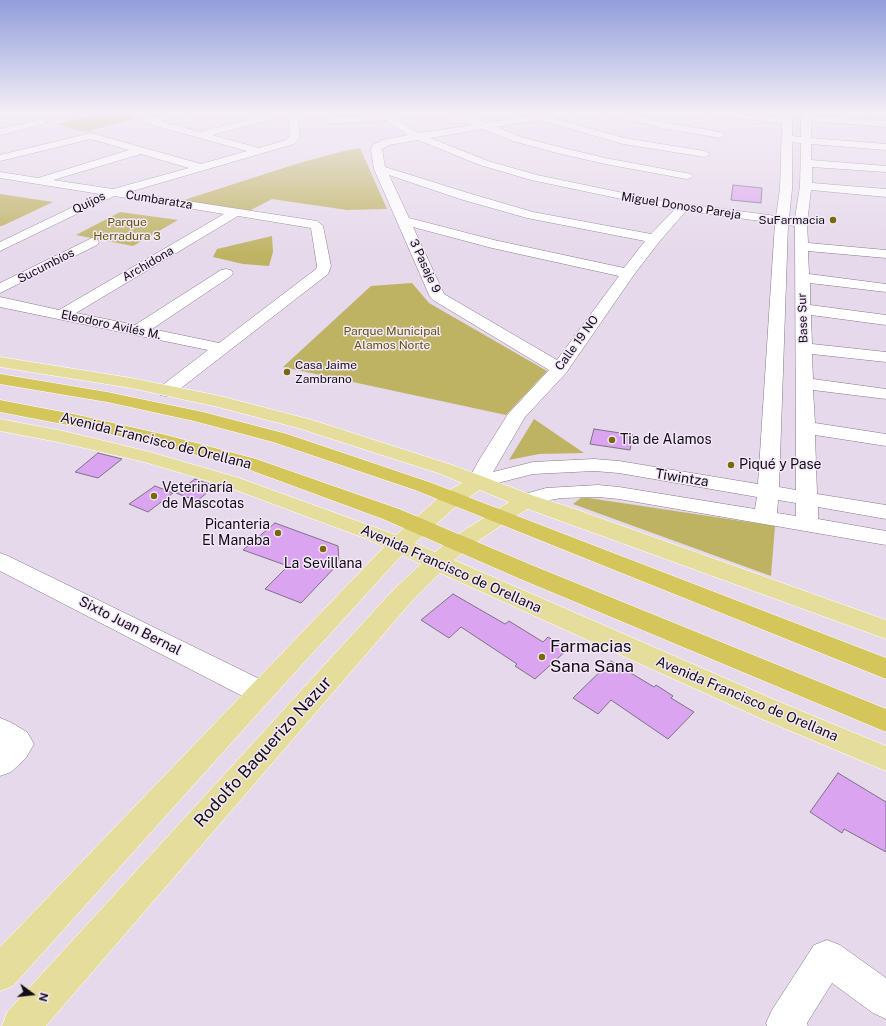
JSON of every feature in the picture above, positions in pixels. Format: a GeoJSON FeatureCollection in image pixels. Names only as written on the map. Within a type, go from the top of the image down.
{"type":"FeatureCollection","features":[{"type":"Feature","properties":{"kind":"highway","name":"Avenida Francisco de Orellana"},"geometry":{"type":"LineString","coordinates":[[0,379],[107,397],[196,416],[280,438],[422,486],[886,669]]}},
{"type":"Feature","properties":{"kind":"highway","name":"Avenida Francisco de Orellana"},"geometry":{"type":"LineString","coordinates":[[0,406],[159,439],[249,463],[392,514],[409,535],[460,543],[886,721]]}},
{"type":"Feature","properties":{"kind":"main road"},"geometry":{"type":"LineString","coordinates":[[0,362],[166,390],[305,424],[444,469],[526,501],[564,513],[886,630]]}},
{"type":"Feature","properties":{"kind":"main road","name":"Avenida Francisco de Orellana"},"geometry":{"type":"LineString","coordinates":[[0,425],[63,437],[142,456],[232,482],[375,534],[409,535],[437,562],[772,711],[886,759]]}},
{"type":"Feature","properties":{"kind":"main road"},"geometry":{"type":"LineString","coordinates":[[0,973],[260,692],[409,535],[452,498],[478,482]]}},
{"type":"Feature","properties":{"kind":"main road","name":"Rodolfo Baquerizo Nazur"},"geometry":{"type":"LineString","coordinates":[[21,1026],[403,595],[437,562],[460,543],[498,517],[526,501]]}},
{"type":"Feature","properties":{"kind":"street"},"geometry":{"type":"LineString","coordinates":[[37,180],[107,160]]}},
{"type":"Feature","properties":{"kind":"street"},"geometry":{"type":"LineString","coordinates":[[175,160],[202,168]]}},
{"type":"Feature","properties":{"kind":"street","name":"Quijos"},"geometry":{"type":"LineString","coordinates":[[0,247],[112,193],[230,160]]}},
{"type":"Feature","properties":{"kind":"street","name":"3 Pasaje 9"},"geometry":{"type":"LineString","coordinates":[[378,160],[380,169],[438,297],[560,369]]}},
{"type":"Feature","properties":{"kind":"street","name":"Miguel Donoso Pareja"},"geometry":{"type":"LineString","coordinates":[[476,160],[535,178],[657,204],[801,223]]}},
{"type":"Feature","properties":{"kind":"street"},"geometry":{"type":"LineString","coordinates":[[570,163],[577,160]]}},
{"type":"Feature","properties":{"kind":"street"},"geometry":{"type":"LineString","coordinates":[[600,160],[687,176]]}},
{"type":"Feature","properties":{"kind":"street","name":"Base Sur"},"geometry":{"type":"LineString","coordinates":[[765,517],[768,492],[782,220],[786,189],[786,160]]}},
{"type":"Feature","properties":{"kind":"street","name":"Base Sur"},"geometry":{"type":"LineString","coordinates":[[806,160],[806,186],[801,223],[806,428],[806,524]]}},
{"type":"Feature","properties":{"kind":"street"},"geometry":{"type":"LineString","coordinates":[[806,163],[886,169]]}},
{"type":"Feature","properties":{"kind":"street"},"geometry":{"type":"LineString","coordinates":[[380,169],[464,196],[531,215],[654,239]]}},
{"type":"Feature","properties":{"kind":"street"},"geometry":{"type":"LineString","coordinates":[[535,178],[549,172]]}},
{"type":"Feature","properties":{"kind":"street","name":"Cumbaratza"},"geometry":{"type":"LineString","coordinates":[[0,175],[317,226],[324,266],[323,271],[221,348]]}},
{"type":"Feature","properties":{"kind":"street"},"geometry":{"type":"LineString","coordinates":[[806,186],[886,192]]}},
{"type":"Feature","properties":{"kind":"street","name":"Calle 19 NO"},"geometry":{"type":"LineString","coordinates":[[478,482],[517,414],[560,369],[628,273],[654,239],[682,208]]}},
{"type":"Feature","properties":{"kind":"street","name":"Archidona"},"geometry":{"type":"LineString","coordinates":[[61,315],[235,213]]}},
{"type":"Feature","properties":{"kind":"street"},"geometry":{"type":"LineString","coordinates":[[404,221],[546,256],[628,273]]}},
{"type":"Feature","properties":{"kind":"street","name":"Sucumbíos"},"geometry":{"type":"LineString","coordinates":[[0,290],[92,242]]}},
{"type":"Feature","properties":{"kind":"street"},"geometry":{"type":"LineString","coordinates":[[802,246],[886,254]]}},
{"type":"Feature","properties":{"kind":"street"},"geometry":{"type":"LineString","coordinates":[[137,331],[226,273]]}},
{"type":"Feature","properties":{"kind":"street"},"geometry":{"type":"LineString","coordinates":[[802,278],[886,288]]}},
{"type":"Feature","properties":{"kind":"street","name":"Eleodoro Avilés M."},"geometry":{"type":"LineString","coordinates":[[0,302],[221,348]]}},
{"type":"Feature","properties":{"kind":"street"},"geometry":{"type":"LineString","coordinates":[[803,309],[886,320]]}},
{"type":"Feature","properties":{"kind":"street"},"geometry":{"type":"LineString","coordinates":[[166,390],[221,348]]}},
{"type":"Feature","properties":{"kind":"street"},"geometry":{"type":"LineString","coordinates":[[804,348],[886,357]]}},
{"type":"Feature","properties":{"kind":"street"},"geometry":{"type":"LineString","coordinates":[[804,383],[886,394]]}},
{"type":"Feature","properties":{"kind":"street"},"geometry":{"type":"LineString","coordinates":[[806,428],[886,440]]}},
{"type":"Feature","properties":{"kind":"street","name":"Tiwintza"},"geometry":{"type":"LineString","coordinates":[[478,482],[533,468],[594,465],[886,512]]}},
{"type":"Feature","properties":{"kind":"street","name":"Tiwintza"},"geometry":{"type":"LineString","coordinates":[[526,501],[536,497],[561,492],[598,491],[619,493],[886,538]]}},
{"type":"Feature","properties":{"kind":"street","name":"Sixto Juan Bernal"},"geometry":{"type":"LineString","coordinates":[[0,561],[260,692]]}},
{"type":"Feature","properties":{"kind":"street"},"geometry":{"type":"LineString","coordinates":[[789,1026],[785,1023],[827,958],[886,1000]]}},
{"type":"Feature","properties":{"kind":"green space"},"geometry":{"type":"Polygon","coordinates":[[[311,160],[365,160],[387,209],[347,210],[272,199],[249,211],[181,201],[311,160]]]}},
{"type":"Feature","properties":{"kind":"green space"},"geometry":{"type":"Polygon","coordinates":[[[0,194],[53,202],[0,226],[0,194]]]}},
{"type":"Feature","properties":{"kind":"green space","name":"Parque Herradura 3"},"geometry":{"type":"Polygon","coordinates":[[[120,212],[178,220],[133,246],[76,235],[120,212]]]}},
{"type":"Feature","properties":{"kind":"green space"},"geometry":{"type":"Polygon","coordinates":[[[272,236],[273,252],[269,266],[243,264],[213,257],[217,249],[272,236]]]}},
{"type":"Feature","properties":{"kind":"green space","name":"Parque Municipal Alamos Norte"},"geometry":{"type":"Polygon","coordinates":[[[412,283],[429,303],[547,371],[506,415],[283,367],[371,286],[412,283]]]}},
{"type":"Feature","properties":{"kind":"green space"},"geometry":{"type":"Polygon","coordinates":[[[534,419],[584,453],[539,454],[509,460],[534,419]]]}},
{"type":"Feature","properties":{"kind":"green space"},"geometry":{"type":"Polygon","coordinates":[[[582,497],[775,526],[771,576],[573,504],[582,497]]]}},
{"type":"Feature","properties":{"kind":"building"},"geometry":{"type":"Polygon","coordinates":[[[733,185],[762,188],[761,203],[731,200],[733,185]]]}},
{"type":"Feature","properties":{"kind":"building","name":"Tia de Alamos"},"geometry":{"type":"Polygon","coordinates":[[[594,429],[633,435],[630,450],[590,444],[594,429]]]}},
{"type":"Feature","properties":{"kind":"building"},"geometry":{"type":"Polygon","coordinates":[[[98,453],[122,459],[98,478],[75,472],[98,453]]]}},
{"type":"Feature","properties":{"kind":"building"},"geometry":{"type":"Polygon","coordinates":[[[195,479],[215,486],[197,501],[176,493],[195,479]]]}},
{"type":"Feature","properties":{"kind":"building","name":"Veterinaría de Mascotas"},"geometry":{"type":"Polygon","coordinates":[[[155,486],[173,493],[148,512],[129,504],[155,486]]]}},
{"type":"Feature","properties":{"kind":"building"},"geometry":{"type":"Polygon","coordinates":[[[275,523],[338,546],[339,563],[301,603],[265,589],[288,566],[243,550],[275,523]]]}},
{"type":"Feature","properties":{"kind":"building"},"geometry":{"type":"Polygon","coordinates":[[[453,594],[505,624],[509,621],[543,642],[548,637],[568,649],[535,679],[515,666],[517,664],[461,627],[449,638],[421,620],[453,594]]]}},
{"type":"Feature","properties":{"kind":"building"},"geometry":{"type":"Polygon","coordinates":[[[611,661],[654,687],[656,685],[673,696],[671,698],[694,712],[668,739],[611,700],[598,714],[573,698],[611,661]]]}},
{"type":"Feature","properties":{"kind":"building"},"geometry":{"type":"Polygon","coordinates":[[[838,773],[886,802],[886,852],[844,829],[842,833],[810,812],[838,773]]]}},
{"type":"Feature","properties":{"kind":"place","name":"SuFarmacia"},"geometry":{"type":"Point","coordinates":[833,220]}},
{"type":"Feature","properties":{"kind":"place","name":"Casa Jaime Zambrano"},"geometry":{"type":"Point","coordinates":[287,372]}},
{"type":"Feature","properties":{"kind":"place","name":"Tia de Alamos"},"geometry":{"type":"Point","coordinates":[612,440]}},
{"type":"Feature","properties":{"kind":"place","name":"Piqué y Pase"},"geometry":{"type":"Point","coordinates":[731,465]}},
{"type":"Feature","properties":{"kind":"place","name":"Veterinaría de Mascotas"},"geometry":{"type":"Point","coordinates":[154,496]}},
{"type":"Feature","properties":{"kind":"place","name":"Picanteria El Manaba"},"geometry":{"type":"Point","coordinates":[278,533]}},
{"type":"Feature","properties":{"kind":"place","name":"La Sevillana"},"geometry":{"type":"Point","coordinates":[323,549]}},
{"type":"Feature","properties":{"kind":"place","name":"Farmacias Sana Sana"},"geometry":{"type":"Point","coordinates":[542,657]}}]}
